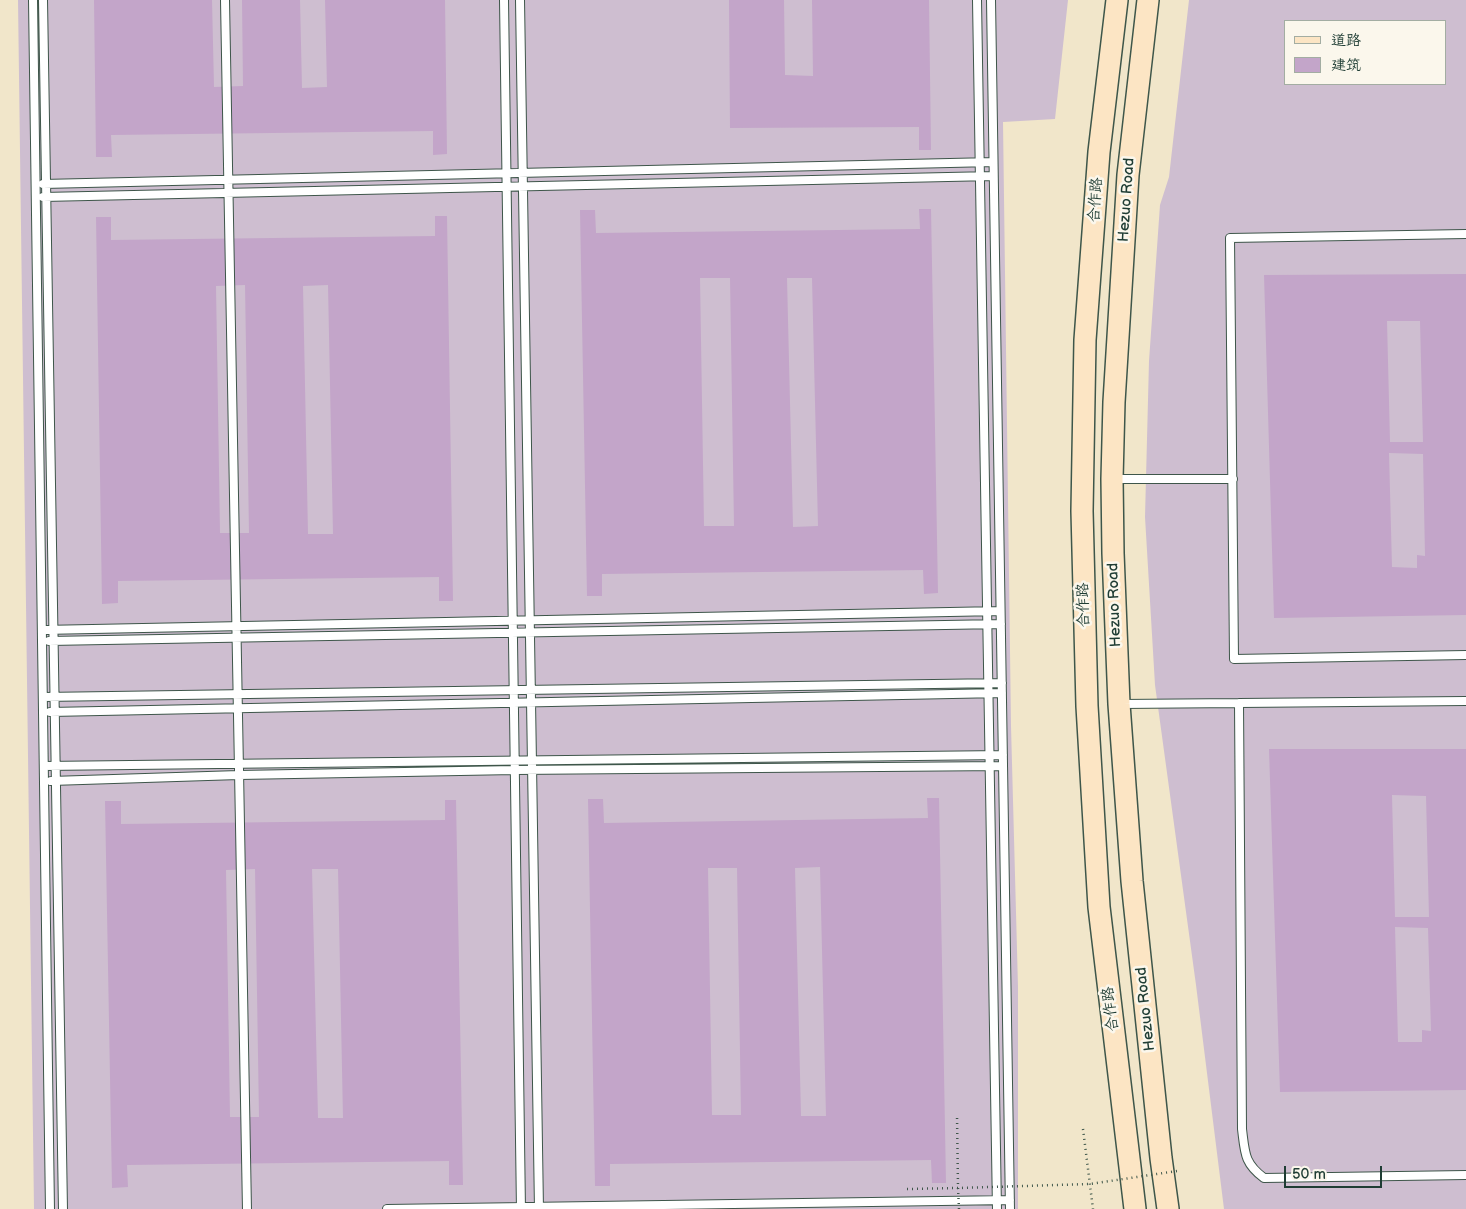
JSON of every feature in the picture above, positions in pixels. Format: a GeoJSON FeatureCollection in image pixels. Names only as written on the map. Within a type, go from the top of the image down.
{"type":"FeatureCollection","features":[{"type":"Feature","properties":{"kind":"main road","name":"合作路"},"geometry":{"type":"LineString","coordinates":[[1117,0],[1099,152],[1087,321],[1082,511],[1087,706],[1099,907],[1135,1209]]}},
{"type":"Feature","properties":{"kind":"main road","name":"Hezuo Road"},"geometry":{"type":"LineString","coordinates":[[1148,0],[1128,175],[1114,402],[1112,479],[1119,704],[1132,881],[1168,1209]]}},
{"type":"Feature","properties":{"kind":"lane"},"geometry":{"type":"LineString","coordinates":[[33,0],[50,1209]]}},
{"type":"Feature","properties":{"kind":"lane"},"geometry":{"type":"LineString","coordinates":[[43,0],[63,1209]]}},
{"type":"Feature","properties":{"kind":"lane"},"geometry":{"type":"LineString","coordinates":[[224,0],[247,1209]]}},
{"type":"Feature","properties":{"kind":"lane"},"geometry":{"type":"LineString","coordinates":[[504,0],[521,1208]]}},
{"type":"Feature","properties":{"kind":"lane"},"geometry":{"type":"LineString","coordinates":[[520,0],[539,1208]]}},
{"type":"Feature","properties":{"kind":"lane"},"geometry":{"type":"LineString","coordinates":[[978,0],[997,1209]]}},
{"type":"Feature","properties":{"kind":"lane"},"geometry":{"type":"LineString","coordinates":[[991,0],[1010,1209]]}},
{"type":"Feature","properties":{"kind":"lane"},"geometry":{"type":"LineString","coordinates":[[36,184],[993,162]]}},
{"type":"Feature","properties":{"kind":"lane"},"geometry":{"type":"LineString","coordinates":[[36,197],[994,176]]}},
{"type":"Feature","properties":{"kind":"lane"},"geometry":{"type":"LineString","coordinates":[[1466,234],[1230,238],[1234,659],[1466,655]]}},
{"type":"Feature","properties":{"kind":"lane"},"geometry":{"type":"LineString","coordinates":[[1112,479],[1232,479]]}},
{"type":"Feature","properties":{"kind":"lane"},"geometry":{"type":"LineString","coordinates":[[42,630],[1000,611]]}},
{"type":"Feature","properties":{"kind":"lane"},"geometry":{"type":"LineString","coordinates":[[42,641],[1001,624]]}},
{"type":"Feature","properties":{"kind":"lane"},"geometry":{"type":"LineString","coordinates":[[43,697],[1002,683]]}},
{"type":"Feature","properties":{"kind":"lane"},"geometry":{"type":"LineString","coordinates":[[43,712],[1002,693]]}},
{"type":"Feature","properties":{"kind":"lane"},"geometry":{"type":"LineString","coordinates":[[1119,704],[1466,701]]}},
{"type":"Feature","properties":{"kind":"lane"},"geometry":{"type":"LineString","coordinates":[[1239,703],[1242,1129],[1245,1158],[1252,1169],[1264,1178],[1466,1175]]}},
{"type":"Feature","properties":{"kind":"lane"},"geometry":{"type":"LineString","coordinates":[[44,766],[1003,755]]}},
{"type":"Feature","properties":{"kind":"lane"},"geometry":{"type":"LineString","coordinates":[[44,781],[239,774],[1003,766]]}},
{"type":"Feature","properties":{"kind":"lane"},"geometry":{"type":"LineString","coordinates":[[387,1209],[1010,1200]]}},
{"type":"Feature","properties":{"kind":"path"},"geometry":{"type":"LineString","coordinates":[[957,1114],[959,1209]]}},
{"type":"Feature","properties":{"kind":"path"},"geometry":{"type":"LineString","coordinates":[[1083,1129],[1093,1209]]}},
{"type":"Feature","properties":{"kind":"path"},"geometry":{"type":"LineString","coordinates":[[907,1190],[1090,1184],[1177,1171]]}},
{"type":"Feature","properties":{"kind":"shaded area"},"geometry":{"type":"Polygon","coordinates":[[[18,0],[1068,0],[1055,119],[1003,122],[1011,726],[1018,987],[1018,1209],[34,1209],[18,0]]]}},
{"type":"Feature","properties":{"kind":"shaded area"},"geometry":{"type":"Polygon","coordinates":[[[1189,0],[1466,0],[1466,1209],[1224,1209],[1155,685],[1145,517],[1149,361],[1160,205],[1169,177],[1189,0]]]}},
{"type":"Feature","properties":{"kind":"building"},"geometry":{"type":"Polygon","coordinates":[[[94,0],[212,0],[214,87],[243,86],[242,0],[300,0],[302,88],[327,87],[325,0],[445,0],[447,154],[433,155],[433,131],[111,135],[112,157],[96,157],[94,0]]]}},
{"type":"Feature","properties":{"kind":"building"},"geometry":{"type":"Polygon","coordinates":[[[729,0],[784,0],[785,75],[813,76],[812,0],[929,0],[931,150],[919,150],[919,127],[730,128],[729,0]]]}},
{"type":"Feature","properties":{"kind":"building"},"geometry":{"type":"Polygon","coordinates":[[[919,209],[931,209],[938,593],[924,594],[923,570],[602,574],[602,596],[587,596],[580,210],[595,210],[596,233],[920,229],[919,209]],[[700,278],[704,526],[734,526],[730,278],[700,278]],[[787,278],[793,527],[818,526],[812,278],[787,278]]]}},
{"type":"Feature","properties":{"kind":"building"},"geometry":{"type":"Polygon","coordinates":[[[435,216],[447,216],[453,601],[439,601],[439,577],[118,581],[118,603],[102,604],[96,217],[111,217],[111,240],[435,236],[435,216]],[[245,285],[216,286],[220,533],[249,533],[245,285]],[[328,285],[303,286],[308,534],[333,534],[328,285]]]}},
{"type":"Feature","properties":{"kind":"building"},"geometry":{"type":"Polygon","coordinates":[[[1466,274],[1466,615],[1274,618],[1264,275],[1466,274]],[[1387,321],[1390,442],[1423,442],[1420,321],[1387,321]],[[1389,453],[1392,567],[1417,568],[1417,555],[1425,556],[1423,454],[1389,453]]]}},
{"type":"Feature","properties":{"kind":"building"},"geometry":{"type":"Polygon","coordinates":[[[1269,749],[1466,749],[1466,1090],[1280,1092],[1269,749]],[[1392,795],[1395,917],[1429,917],[1426,796],[1392,795]],[[1395,927],[1398,1042],[1422,1042],[1422,1030],[1431,1031],[1428,928],[1395,927]]]}},
{"type":"Feature","properties":{"kind":"building"},"geometry":{"type":"Polygon","coordinates":[[[927,798],[939,798],[946,1183],[932,1183],[931,1160],[610,1164],[610,1186],[595,1186],[588,799],[603,799],[604,823],[928,818],[927,798]],[[820,867],[795,868],[801,1116],[826,1116],[820,867]],[[708,868],[712,1115],[741,1115],[737,868],[708,868]]]}},
{"type":"Feature","properties":{"kind":"building"},"geometry":{"type":"Polygon","coordinates":[[[445,800],[456,800],[463,1185],[449,1185],[449,1161],[127,1165],[128,1187],[112,1188],[105,801],[121,801],[121,824],[445,820],[445,800]],[[255,869],[226,870],[230,1117],[259,1117],[255,869]],[[312,869],[318,1118],[343,1118],[338,869],[312,869]]]}}]}
